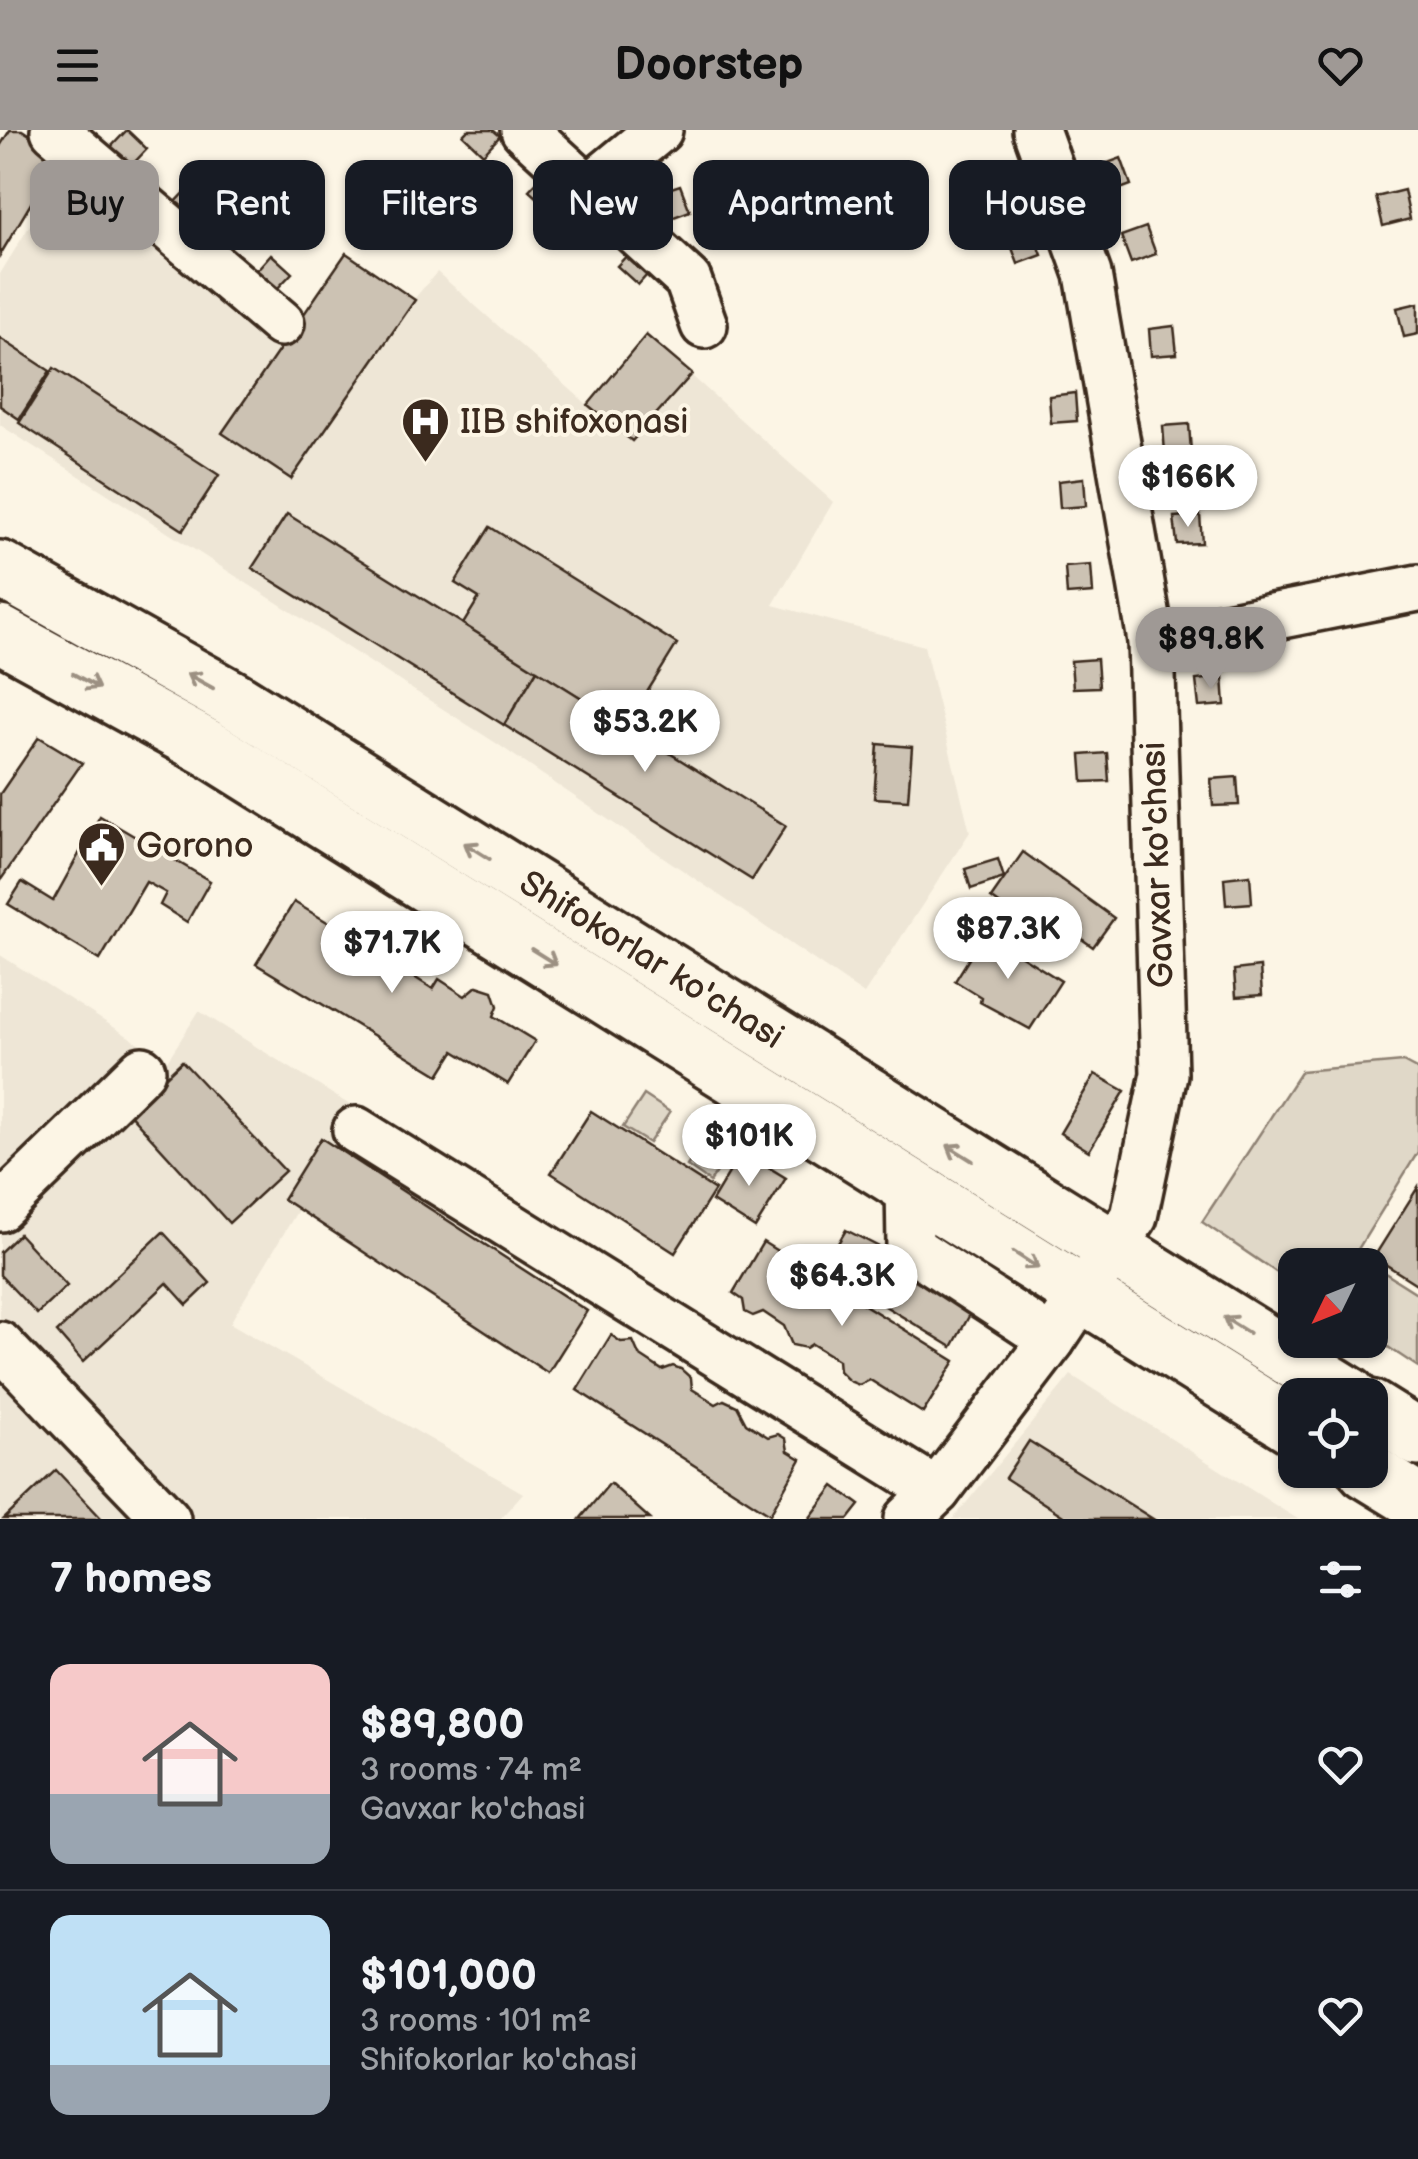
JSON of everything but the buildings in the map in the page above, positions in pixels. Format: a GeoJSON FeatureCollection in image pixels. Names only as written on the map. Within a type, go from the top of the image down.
{"type":"FeatureCollection","features":[{"type":"Feature","properties":{"kind":"main road","name":"Shifokorlar ko'chasi"},"geometry":{"type":"LineString","coordinates":[[0,569],[233,698],[1322,1378]]}},
{"type":"Feature","properties":{"kind":"main road","name":"Shifokorlar ko'chasi"},"geometry":{"type":"LineString","coordinates":[[0,634],[210,749],[909,1184],[1068,1318],[1278,1419]]}},
{"type":"Feature","properties":{"kind":"main road"},"geometry":{"type":"LineString","coordinates":[[1388,1419],[1418,1438]]}},
{"type":"Feature","properties":{"kind":"main road"},"geometry":{"type":"LineString","coordinates":[[1388,1484],[1418,1502]]}},
{"type":"Feature","properties":{"kind":"street"},"geometry":{"type":"LineString","coordinates":[[54,130],[281,323]]}},
{"type":"Feature","properties":{"kind":"street"},"geometry":{"type":"LineString","coordinates":[[524,130],[558,160]]}},
{"type":"Feature","properties":{"kind":"street"},"geometry":{"type":"LineString","coordinates":[[623,160],[659,130]]}},
{"type":"Feature","properties":{"kind":"street","name":"Gavxar ko'chasi"},"geometry":{"type":"LineString","coordinates":[[922,1505],[1068,1318],[1134,1217],[1164,1074],[1151,640],[1088,274],[1036,130]]}},
{"type":"Feature","properties":{"kind":"street"},"geometry":{"type":"LineString","coordinates":[[656,250],[688,280],[704,326]]}},
{"type":"Feature","properties":{"kind":"street"},"geometry":{"type":"LineString","coordinates":[[1151,640],[1418,588]]}},
{"type":"Feature","properties":{"kind":"street"},"geometry":{"type":"LineString","coordinates":[[0,1208],[142,1070]]}},
{"type":"Feature","properties":{"kind":"street"},"geometry":{"type":"LineString","coordinates":[[356,1130],[922,1505]]}},
{"type":"Feature","properties":{"kind":"street"},"geometry":{"type":"LineString","coordinates":[[0,1345],[168,1519]]}},
{"type":"Feature","properties":{"kind":"shaded area","name":"IIB shifoxonasi"},"geometry":{"type":"Polygon","coordinates":[[[30,225],[30,250],[159,250],[159,236],[288,340],[346,253],[414,299],[437,272],[588,405],[646,335],[833,502],[773,605],[924,646],[970,832],[864,994],[496,743],[0,425],[0,274],[30,225]]]}},
{"type":"Feature","properties":{"kind":"shaded area"},"geometry":{"type":"Polygon","coordinates":[[[0,955],[167,1061],[199,1011],[358,1110],[230,1323],[523,1493],[500,1519],[0,1519],[0,955]]]}},
{"type":"Feature","properties":{"kind":"shaded area"},"geometry":{"type":"Polygon","coordinates":[[[1403,1062],[1418,1070],[1418,1152],[1359,1248],[1278,1248],[1278,1273],[1202,1222],[1301,1071],[1403,1062]]]}},
{"type":"Feature","properties":{"kind":"shaded area"},"geometry":{"type":"Polygon","coordinates":[[[644,1095],[670,1112],[649,1143],[623,1127],[644,1095]]]}},
{"type":"Feature","properties":{"kind":"shaded area"},"geometry":{"type":"Polygon","coordinates":[[[707,1136],[731,1152],[710,1182],[687,1166],[707,1136]]]}},
{"type":"Feature","properties":{"kind":"shaded area"},"geometry":{"type":"Polygon","coordinates":[[[1388,1275],[1418,1294],[1418,1367],[1388,1347],[1388,1275]]]}},
{"type":"Feature","properties":{"kind":"shaded area"},"geometry":{"type":"Polygon","coordinates":[[[1071,1375],[1283,1510],[1298,1519],[953,1519],[1071,1375]]]}},
{"type":"Feature","properties":{"kind":"place","name":"IIB shifoxonasi"},"geometry":{"type":"Point","coordinates":[425,464]}},
{"type":"Feature","properties":{"kind":"place","name":"Gorono"},"geometry":{"type":"Point","coordinates":[101,888]}}]}
